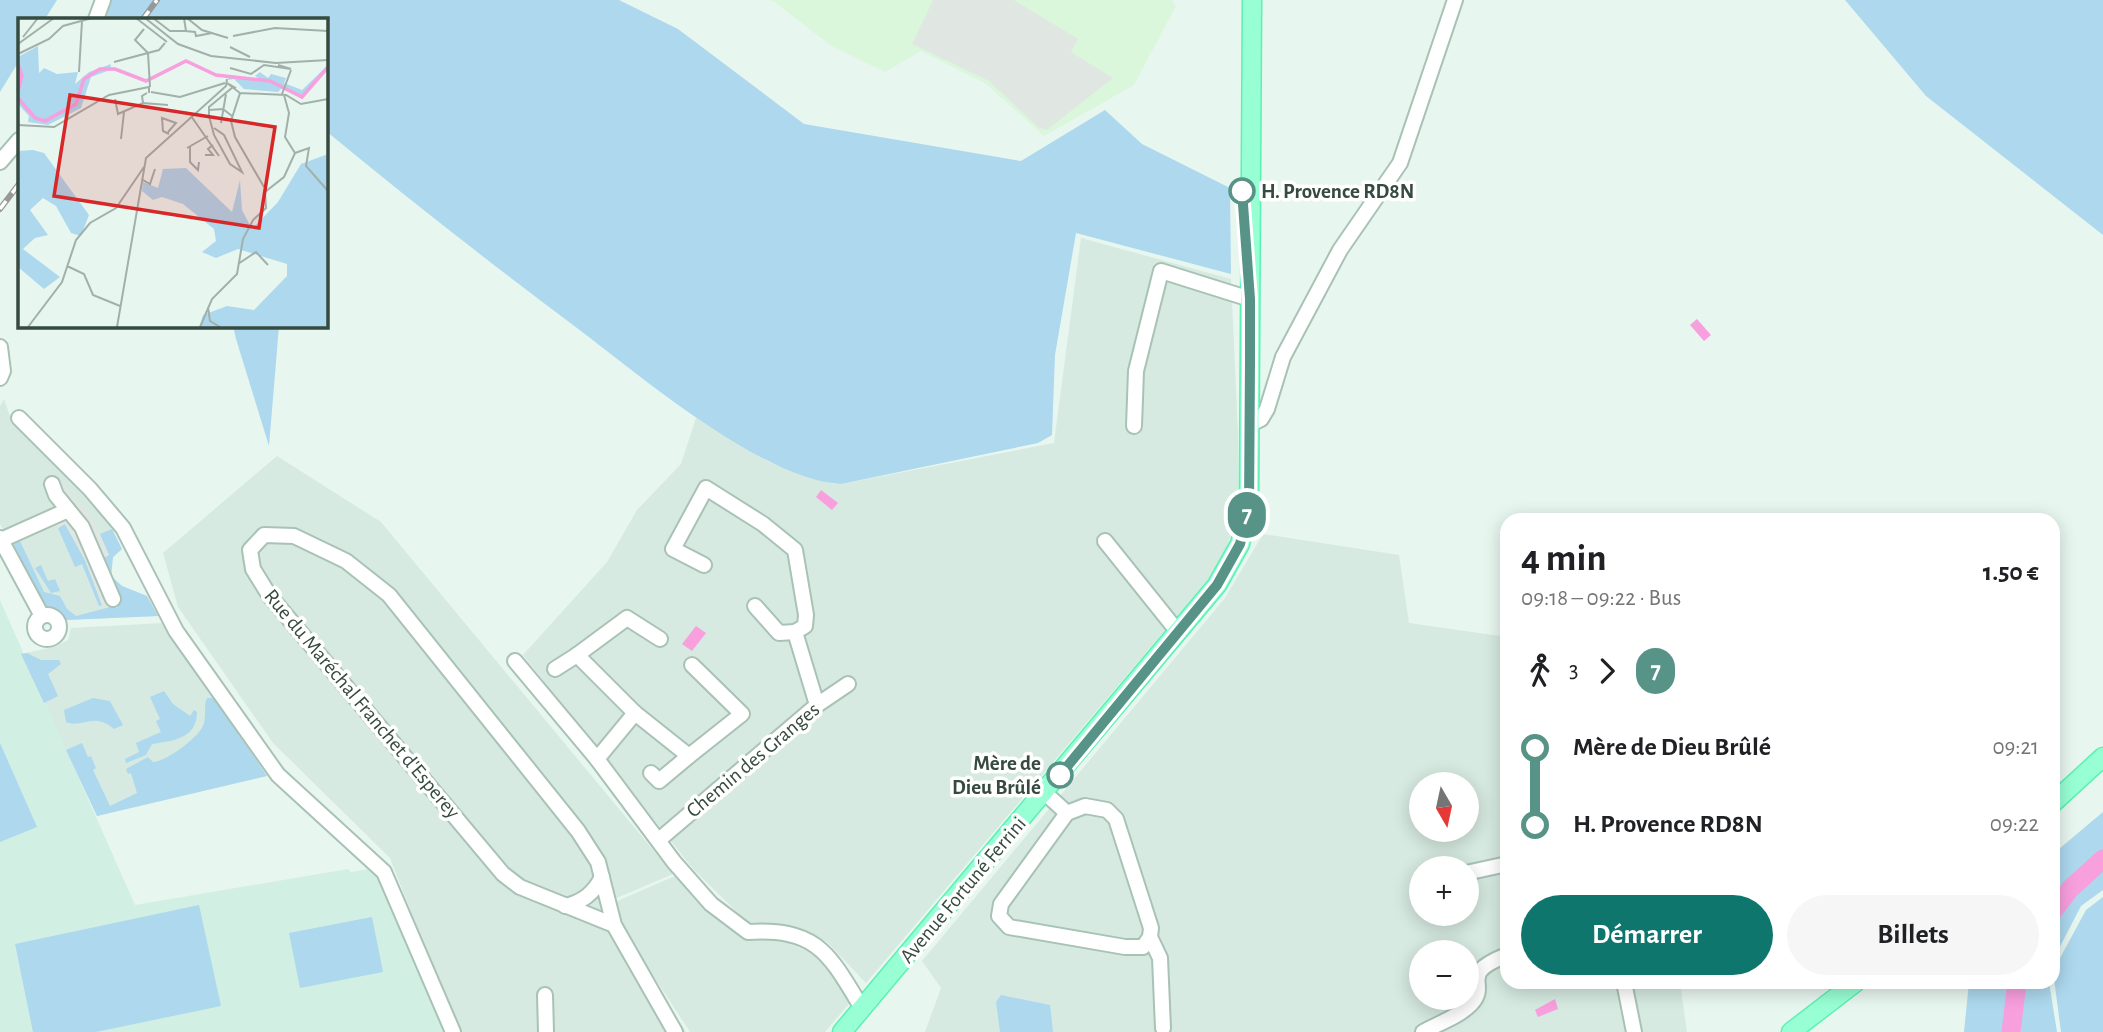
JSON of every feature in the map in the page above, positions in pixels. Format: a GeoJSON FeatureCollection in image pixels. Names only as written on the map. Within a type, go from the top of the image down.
{"type":"FeatureCollection","features":[{"type":"Feature","properties":{"kind":"main road","name":"Avenue Fortuné Ferrini"},"geometry":{"type":"LineString","coordinates":[[1241,0],[1242,199],[1250,299]]}},
{"type":"Feature","properties":{"kind":"main road","name":"Avenue Fortuné Ferrini"},"geometry":{"type":"LineString","coordinates":[[842,1032],[1178,632],[1222,578],[1240,544],[1249,507],[1252,0]]}},
{"type":"Feature","properties":{"kind":"main road"},"geometry":{"type":"LineString","coordinates":[[2060,797],[2103,757]]}},
{"type":"Feature","properties":{"kind":"main road"},"geometry":{"type":"LineString","coordinates":[[1791,1032],[1847,989]]}},
{"type":"Feature","properties":{"kind":"street"},"geometry":{"type":"LineString","coordinates":[[96,18],[103,0]]}},
{"type":"Feature","properties":{"kind":"street"},"geometry":{"type":"LineString","coordinates":[[1249,425],[1261,419],[1267,409],[1283,357],[1340,250],[1400,163],[1455,0]]}},
{"type":"Feature","properties":{"kind":"street"},"geometry":{"type":"LineString","coordinates":[[0,162],[18,141]]}},
{"type":"Feature","properties":{"kind":"street"},"geometry":{"type":"LineString","coordinates":[[1134,426],[1136,370],[1161,271],[1250,299]]}},
{"type":"Feature","properties":{"kind":"street"},"geometry":{"type":"LineString","coordinates":[[0,347],[1,374]]}},
{"type":"Feature","properties":{"kind":"street"},"geometry":{"type":"LineString","coordinates":[[19,418],[90,489],[123,528],[176,631],[278,775],[384,872],[453,1032]]}},
{"type":"Feature","properties":{"kind":"street"},"geometry":{"type":"LineString","coordinates":[[52,484],[82,527],[113,599]]}},
{"type":"Feature","properties":{"kind":"street"},"geometry":{"type":"LineString","coordinates":[[704,565],[673,549],[706,488],[763,524],[795,550],[806,615],[804,625],[795,632],[779,633],[755,606]]}},
{"type":"Feature","properties":{"kind":"street"},"geometry":{"type":"LineString","coordinates":[[42,616],[1,539],[68,510]]}},
{"type":"Feature","properties":{"kind":"street","name":"Rue du Maréchal Franchet d'Esperey"},"geometry":{"type":"LineString","coordinates":[[264,535],[294,536],[346,561],[389,596],[578,831],[598,862],[614,925],[520,887],[503,874],[269,595],[253,569],[250,550],[264,535]]}},
{"type":"Feature","properties":{"kind":"street"},"geometry":{"type":"LineString","coordinates":[[1104,541],[1178,632]]}},
{"type":"Feature","properties":{"kind":"street"},"geometry":{"type":"LineString","coordinates":[[555,669],[627,618],[660,639]]}},
{"type":"Feature","properties":{"kind":"street"},"geometry":{"type":"LineString","coordinates":[[795,632],[817,705]]}},
{"type":"Feature","properties":{"kind":"street"},"geometry":{"type":"LineString","coordinates":[[577,655],[635,713],[689,756]]}},
{"type":"Feature","properties":{"kind":"street"},"geometry":{"type":"LineString","coordinates":[[514,661],[597,759],[660,839],[674,862],[711,904],[748,932],[772,931],[810,941],[833,959],[862,1008]]}},
{"type":"Feature","properties":{"kind":"street"},"geometry":{"type":"LineString","coordinates":[[651,774],[659,781],[742,714],[692,665]]}},
{"type":"Feature","properties":{"kind":"street","name":"Chemin des Granges"},"geometry":{"type":"LineString","coordinates":[[660,839],[817,705],[848,684]]}},
{"type":"Feature","properties":{"kind":"street"},"geometry":{"type":"LineString","coordinates":[[597,759],[635,713]]}},
{"type":"Feature","properties":{"kind":"street"},"geometry":{"type":"LineString","coordinates":[[1045,793],[1067,813]]}},
{"type":"Feature","properties":{"kind":"street"},"geometry":{"type":"LineString","coordinates":[[1085,806],[1107,810],[1116,819],[1151,928],[1150,937],[1143,947],[1125,947],[1009,926],[999,916],[1001,904],[1067,813],[1085,806]]}},
{"type":"Feature","properties":{"kind":"street"},"geometry":{"type":"LineString","coordinates":[[1479,870],[1500,866]]}},
{"type":"Feature","properties":{"kind":"street"},"geometry":{"type":"LineString","coordinates":[[565,906],[579,903],[596,889],[602,877]]}},
{"type":"Feature","properties":{"kind":"street"},"geometry":{"type":"LineString","coordinates":[[614,925],[676,1032]]}},
{"type":"Feature","properties":{"kind":"street"},"geometry":{"type":"LineString","coordinates":[[1150,937],[1160,958],[1163,1028]]}},
{"type":"Feature","properties":{"kind":"street"},"geometry":{"type":"LineString","coordinates":[[1423,1032],[1470,1005],[1476,998],[1478,972],[1484,964],[1500,958]]}},
{"type":"Feature","properties":{"kind":"street"},"geometry":{"type":"LineString","coordinates":[[1625,989],[1634,1032]]}},
{"type":"Feature","properties":{"kind":"street"},"geometry":{"type":"LineString","coordinates":[[545,995],[546,1032]]}},
{"type":"Feature","properties":{"kind":"shaded area"},"geometry":{"type":"Polygon","coordinates":[[[0,0],[57,0],[46,18],[18,18],[18,63],[0,92],[0,0]]]}},
{"type":"Feature","properties":{"kind":"shaded area"},"geometry":{"type":"Polygon","coordinates":[[[96,0],[619,0],[678,29],[804,124],[1021,161],[1105,110],[1142,144],[1230,188],[1231,274],[1076,233],[1055,355],[1052,435],[1038,443],[841,484],[809,478],[738,445],[701,421],[448,230],[327,132],[327,18],[108,18],[96,0]]]}},
{"type":"Feature","properties":{"kind":"shaded area"},"geometry":{"type":"Polygon","coordinates":[[[766,0],[1172,0],[1176,6],[1134,85],[1044,136],[986,84],[921,51],[885,72],[830,45],[773,1],[766,0]]]}},
{"type":"Feature","properties":{"kind":"shaded area"},"geometry":{"type":"Polygon","coordinates":[[[933,0],[1014,0],[1078,39],[1071,52],[1113,78],[1047,130],[1039,128],[989,81],[912,44],[933,0]]]}},
{"type":"Feature","properties":{"kind":"shaded area"},"geometry":{"type":"Polygon","coordinates":[[[1845,0],[2103,0],[2103,235],[1926,96],[1845,0]]]}},
{"type":"Feature","properties":{"kind":"shaded area"},"geometry":{"type":"Polygon","coordinates":[[[1081,238],[1231,279],[1238,434],[1238,514],[1221,564],[866,983],[827,942],[790,926],[747,922],[694,870],[523,655],[607,562],[637,510],[681,464],[696,418],[769,462],[829,483],[841,484],[1054,443],[1081,238]]]}},
{"type":"Feature","properties":{"kind":"shaded area"},"geometry":{"type":"Polygon","coordinates":[[[1697,319],[1711,335],[1704,341],[1690,325],[1697,319]]]}},
{"type":"Feature","properties":{"kind":"shaded area"},"geometry":{"type":"Polygon","coordinates":[[[233,327],[279,327],[269,446],[233,327]]]}},
{"type":"Feature","properties":{"kind":"shaded area"},"geometry":{"type":"Polygon","coordinates":[[[4,399],[11,419],[98,510],[112,529],[122,549],[113,557],[111,576],[122,586],[147,596],[158,616],[66,620],[45,606],[0,524],[0,406],[4,399]]]}},
{"type":"Feature","properties":{"kind":"shaded area"},"geometry":{"type":"Polygon","coordinates":[[[277,456],[381,522],[673,874],[612,900],[624,935],[686,1032],[458,1032],[390,858],[273,743],[178,607],[163,553],[277,456]]]}},
{"type":"Feature","properties":{"kind":"shaded area"},"geometry":{"type":"Polygon","coordinates":[[[62,483],[91,517],[109,555],[102,559],[56,486],[62,483]]]}},
{"type":"Feature","properties":{"kind":"shaded area"},"geometry":{"type":"Polygon","coordinates":[[[821,490],[838,503],[832,510],[816,497],[821,490]]]}},
{"type":"Feature","properties":{"kind":"shaded area"},"geometry":{"type":"Polygon","coordinates":[[[70,516],[109,603],[102,605],[85,560],[65,524],[58,528],[56,523],[70,516]]]}},
{"type":"Feature","properties":{"kind":"shaded area"},"geometry":{"type":"Polygon","coordinates":[[[65,524],[85,560],[102,605],[99,606],[82,564],[75,567],[58,528],[65,524]]]}},
{"type":"Feature","properties":{"kind":"shaded area"},"geometry":{"type":"Polygon","coordinates":[[[112,529],[122,549],[113,557],[111,576],[122,586],[147,596],[158,616],[66,620],[45,606],[14,545],[19,539],[44,592],[60,596],[67,609],[76,616],[114,606],[118,609],[102,559],[109,555],[100,534],[112,529]]]}},
{"type":"Feature","properties":{"kind":"shaded area"},"geometry":{"type":"Polygon","coordinates":[[[1263,534],[1399,555],[1409,623],[1500,636],[1500,989],[1681,989],[1687,1032],[925,1032],[941,988],[922,961],[1225,598],[1263,534]]]}},
{"type":"Feature","properties":{"kind":"shaded area"},"geometry":{"type":"Polygon","coordinates":[[[41,565],[48,581],[55,579],[60,591],[51,593],[35,568],[41,565]]]}},
{"type":"Feature","properties":{"kind":"shaded area"},"geometry":{"type":"Polygon","coordinates":[[[0,600],[135,905],[348,869],[351,872],[369,869],[383,880],[445,1032],[0,1032],[0,600]]]}},
{"type":"Feature","properties":{"kind":"shaded area"},"geometry":{"type":"Polygon","coordinates":[[[163,623],[267,776],[97,816],[21,654],[54,647],[68,640],[71,628],[163,623]]]}},
{"type":"Feature","properties":{"kind":"shaded area"},"geometry":{"type":"Polygon","coordinates":[[[696,626],[706,633],[692,651],[682,644],[696,626]]]}},
{"type":"Feature","properties":{"kind":"shaded area"},"geometry":{"type":"Polygon","coordinates":[[[27,653],[41,660],[59,660],[61,664],[48,674],[58,696],[44,703],[21,654],[27,653]]]}},
{"type":"Feature","properties":{"kind":"shaded area"},"geometry":{"type":"Polygon","coordinates":[[[164,691],[173,704],[190,716],[194,710],[197,712],[193,728],[182,737],[152,744],[146,755],[126,763],[125,759],[139,752],[136,743],[161,732],[156,721],[160,719],[150,697],[164,691]]]}},
{"type":"Feature","properties":{"kind":"shaded area"},"geometry":{"type":"Polygon","coordinates":[[[93,698],[110,701],[123,725],[114,729],[100,721],[78,724],[66,722],[64,710],[93,698]]]}},
{"type":"Feature","properties":{"kind":"shaded area"},"geometry":{"type":"Polygon","coordinates":[[[207,698],[214,698],[267,776],[97,816],[66,750],[82,743],[88,757],[91,756],[96,768],[93,770],[110,806],[137,793],[131,773],[128,774],[126,769],[148,757],[153,762],[173,754],[200,731],[204,723],[207,698]]]}},
{"type":"Feature","properties":{"kind":"shaded area"},"geometry":{"type":"Polygon","coordinates":[[[0,743],[37,827],[0,842],[0,743]]]}},
{"type":"Feature","properties":{"kind":"shaded area"},"geometry":{"type":"Polygon","coordinates":[[[2103,812],[2103,890],[2081,906],[2060,946],[2060,848],[2103,812]]]}},
{"type":"Feature","properties":{"kind":"shaded area"},"geometry":{"type":"Polygon","coordinates":[[[675,876],[705,908],[812,953],[853,999],[825,1032],[690,1032],[626,934],[615,902],[675,876]]]}},
{"type":"Feature","properties":{"kind":"shaded area"},"geometry":{"type":"Polygon","coordinates":[[[2103,897],[2103,1032],[2061,1032],[2055,989],[2060,989],[2060,958],[2086,910],[2103,897]]]}},
{"type":"Feature","properties":{"kind":"shaded area"},"geometry":{"type":"Polygon","coordinates":[[[199,905],[221,1006],[96,1032],[33,1032],[15,944],[199,905]]]}},
{"type":"Feature","properties":{"kind":"shaded area"},"geometry":{"type":"Polygon","coordinates":[[[372,917],[383,972],[300,988],[289,933],[372,917]]]}},
{"type":"Feature","properties":{"kind":"shaded area"},"geometry":{"type":"Polygon","coordinates":[[[1968,989],[2050,989],[2057,1032],[1964,1032],[1968,989]]]}},
{"type":"Feature","properties":{"kind":"shaded area"},"geometry":{"type":"Polygon","coordinates":[[[1001,995],[1050,1005],[1053,1032],[1000,1032],[996,1002],[1001,995]]]}},
{"type":"Feature","properties":{"kind":"shaded area"},"geometry":{"type":"Polygon","coordinates":[[[1555,999],[1558,1009],[1538,1017],[1535,1010],[1555,999]]]}},
{"type":"Feature","properties":{"kind":"waterway"},"geometry":{"type":"LineString","coordinates":[[2060,902],[2103,859]]}},
{"type":"Feature","properties":{"kind":"waterway"},"geometry":{"type":"LineString","coordinates":[[2011,1032],[2016,989]]}},
{"type":"Feature","properties":{"kind":"railway"},"geometry":{"type":"LineString","coordinates":[[144,18],[157,0]]}},
{"type":"Feature","properties":{"kind":"railway"},"geometry":{"type":"LineString","coordinates":[[0,209],[18,185]]}},
{"type":"Feature","properties":{"kind":"bus line","name":"7"},"geometry":{"type":"LineString","coordinates":[[1060,775],[1217,585],[1235,557],[1246,525],[1249,507],[1250,299],[1242,191]]}},
{"type":"Feature","properties":{"kind":"place","name":"H. Provence RD8N"},"geometry":{"type":"Point","coordinates":[1242,191]}},
{"type":"Feature","properties":{"kind":"place","name":"Mère de Dieu Brûlé"},"geometry":{"type":"Point","coordinates":[1060,775]}}]}
